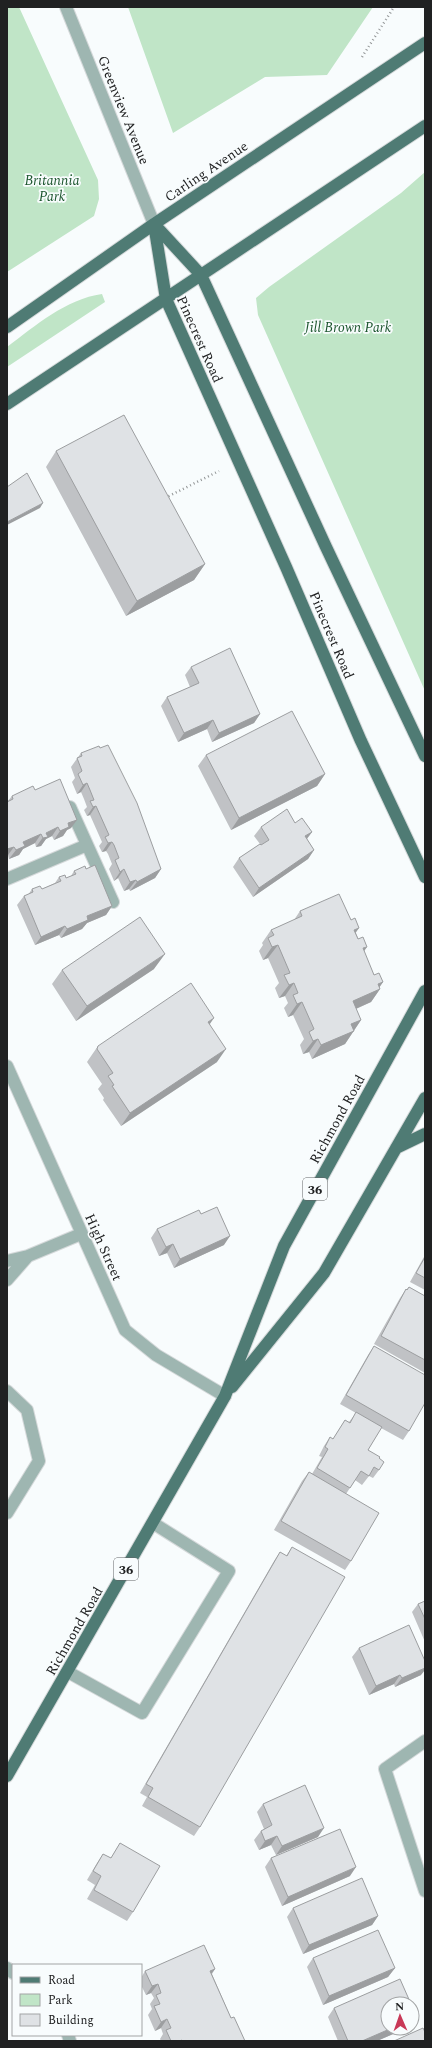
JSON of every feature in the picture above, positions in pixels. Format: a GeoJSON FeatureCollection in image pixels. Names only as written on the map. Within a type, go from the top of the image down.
{"type":"FeatureCollection","features":[{"type":"Feature","properties":{"kind":"main road","name":"Carling Avenue"},"geometry":{"type":"LineString","coordinates":[[7,327],[154,224],[425,42]]}},
{"type":"Feature","properties":{"kind":"main road"},"geometry":{"type":"LineString","coordinates":[[7,404],[425,126]]}},
{"type":"Feature","properties":{"kind":"main road","name":"Pinecrest Road"},"geometry":{"type":"LineString","coordinates":[[154,224],[201,275],[326,547],[425,756]]}},
{"type":"Feature","properties":{"kind":"main road","name":"Pinecrest Road"},"geometry":{"type":"LineString","coordinates":[[154,224],[166,299],[286,567],[361,741],[425,877]]}},
{"type":"Feature","properties":{"kind":"main road","name":"Richmond Road"},"geometry":{"type":"LineString","coordinates":[[7,1776],[225,1396],[284,1246],[425,991]]}},
{"type":"Feature","properties":{"kind":"main road","name":"Richmond Road"},"geometry":{"type":"LineString","coordinates":[[225,1396],[324,1274],[425,1098]]}},
{"type":"Feature","properties":{"kind":"main road"},"geometry":{"type":"LineString","coordinates":[[396,1148],[425,1134]]}},
{"type":"Feature","properties":{"kind":"street","name":"Greenview Avenue"},"geometry":{"type":"LineString","coordinates":[[66,7],[154,224]]}},
{"type":"Feature","properties":{"kind":"street"},"geometry":{"type":"LineString","coordinates":[[65,796],[113,902]]}},
{"type":"Feature","properties":{"kind":"street"},"geometry":{"type":"LineString","coordinates":[[7,879],[87,845]]}},
{"type":"Feature","properties":{"kind":"street","name":"High Street"},"geometry":{"type":"LineString","coordinates":[[7,1066],[125,1330],[156,1355],[225,1396]]}},
{"type":"Feature","properties":{"kind":"street"},"geometry":{"type":"LineString","coordinates":[[7,1261],[28,1256],[81,1234]]}},
{"type":"Feature","properties":{"kind":"street"},"geometry":{"type":"LineString","coordinates":[[7,1280],[28,1256]]}},
{"type":"Feature","properties":{"kind":"street"},"geometry":{"type":"LineString","coordinates":[[7,1391],[27,1410],[39,1461],[7,1513]]}},
{"type":"Feature","properties":{"kind":"street"},"geometry":{"type":"LineString","coordinates":[[68,1672],[142,1713],[229,1571],[153,1523]]}},
{"type":"Feature","properties":{"kind":"street"},"geometry":{"type":"LineString","coordinates":[[425,1741],[385,1769],[425,1891]]}},
{"type":"Feature","properties":{"kind":"path"},"geometry":{"type":"LineString","coordinates":[[359,63],[394,7]]}},
{"type":"Feature","properties":{"kind":"path"},"geometry":{"type":"LineString","coordinates":[[160,500],[219,471]]}},
{"type":"Feature","properties":{"kind":"green space","name":"Britannia Park"},"geometry":{"type":"Polygon","coordinates":[[[7,7],[19,7],[98,180],[99,199],[94,216],[7,272],[7,7]]]}},
{"type":"Feature","properties":{"kind":"green space"},"geometry":{"type":"Polygon","coordinates":[[[128,7],[373,7],[327,75],[265,77],[173,133],[128,7]]]}},
{"type":"Feature","properties":{"kind":"green space","name":"Jill Brown Park"},"geometry":{"type":"Polygon","coordinates":[[[425,172],[425,691],[258,315],[256,298],[269,287],[401,193],[425,172]]]}},
{"type":"Feature","properties":{"kind":"green space"},"geometry":{"type":"Polygon","coordinates":[[[102,294],[105,302],[7,367],[7,347],[40,322],[64,307],[76,301],[102,294]]]}},
{"type":"Feature","properties":{"kind":"building"},"geometry":{"type":"Polygon","coordinates":[[[124,415],[205,564],[137,601],[56,451],[124,415]]]}},
{"type":"Feature","properties":{"kind":"building"},"geometry":{"type":"Polygon","coordinates":[[[27,473],[43,503],[7,522],[7,487],[27,473]]]}},
{"type":"Feature","properties":{"kind":"building"},"geometry":{"type":"Polygon","coordinates":[[[230,648],[260,714],[219,733],[213,720],[184,733],[167,697],[199,683],[191,667],[230,648]]]}},
{"type":"Feature","properties":{"kind":"building"},"geometry":{"type":"Polygon","coordinates":[[[292,711],[325,774],[239,818],[206,755],[292,711]]]}},
{"type":"Feature","properties":{"kind":"building"},"geometry":{"type":"Polygon","coordinates":[[[108,745],[137,803],[161,869],[137,882],[136,880],[130,882],[124,869],[120,872],[115,860],[119,858],[114,845],[112,842],[108,843],[105,837],[109,835],[96,806],[93,807],[90,801],[94,800],[87,783],[83,785],[78,774],[82,771],[77,758],[82,756],[81,753],[99,746],[100,748],[108,745]]]}},
{"type":"Feature","properties":{"kind":"building"},"geometry":{"type":"Polygon","coordinates":[[[60,779],[77,820],[68,823],[69,827],[60,831],[58,827],[46,833],[48,837],[43,838],[41,834],[23,842],[25,846],[16,850],[14,847],[7,849],[7,802],[13,799],[12,796],[33,786],[35,790],[60,779]]]}},
{"type":"Feature","properties":{"kind":"building"},"geometry":{"type":"Polygon","coordinates":[[[287,809],[295,823],[302,818],[312,832],[305,836],[314,850],[259,888],[239,858],[260,844],[261,845],[269,840],[261,827],[287,809]]]}},
{"type":"Feature","properties":{"kind":"building"},"geometry":{"type":"Polygon","coordinates":[[[95,865],[112,906],[87,916],[88,920],[67,929],[65,926],[41,937],[24,896],[33,892],[32,889],[40,886],[42,889],[61,881],[59,877],[65,875],[66,878],[76,874],[74,871],[85,866],[86,869],[95,865]]]}},
{"type":"Feature","properties":{"kind":"building"},"geometry":{"type":"Polygon","coordinates":[[[339,894],[351,920],[355,918],[359,928],[354,930],[358,939],[363,937],[367,947],[363,948],[374,975],[379,973],[383,982],[378,984],[380,989],[353,1001],[361,1020],[351,1024],[354,1031],[321,1045],[318,1039],[313,1041],[309,1032],[314,1029],[302,1002],[297,1004],[293,995],[298,993],[294,983],[289,985],[284,975],[290,973],[278,945],[272,947],[268,938],[274,935],[271,930],[302,916],[300,911],[339,894]]]}},
{"type":"Feature","properties":{"kind":"building"},"geometry":{"type":"Polygon","coordinates":[[[140,917],[165,954],[87,1006],[62,970],[140,917]]]}},
{"type":"Feature","properties":{"kind":"building"},"geometry":{"type":"Polygon","coordinates":[[[191,983],[214,1018],[208,1022],[226,1049],[130,1113],[112,1086],[114,1085],[108,1076],[113,1073],[97,1049],[98,1046],[191,983]]]}},
{"type":"Feature","properties":{"kind":"building"},"geometry":{"type":"Polygon","coordinates":[[[217,1207],[230,1236],[180,1259],[173,1244],[166,1247],[157,1229],[199,1210],[201,1214],[217,1207]]]}},
{"type":"Feature","properties":{"kind":"building"},"geometry":{"type":"Polygon","coordinates":[[[425,1257],[425,1278],[416,1273],[425,1257]]]}},
{"type":"Feature","properties":{"kind":"building"},"geometry":{"type":"Polygon","coordinates":[[[409,1287],[425,1296],[425,1360],[381,1336],[406,1289],[407,1290],[409,1287]]]}},
{"type":"Feature","properties":{"kind":"building"},"geometry":{"type":"Polygon","coordinates":[[[374,1346],[425,1375],[425,1403],[409,1431],[346,1395],[374,1346]]]}},
{"type":"Feature","properties":{"kind":"building"},"geometry":{"type":"Polygon","coordinates":[[[356,1412],[382,1427],[368,1450],[380,1457],[379,1458],[384,1462],[379,1470],[374,1467],[369,1476],[361,1471],[350,1488],[317,1468],[328,1449],[325,1447],[330,1437],[333,1439],[345,1420],[350,1423],[356,1412]]]}},
{"type":"Feature","properties":{"kind":"building"},"geometry":{"type":"Polygon","coordinates":[[[309,1472],[379,1513],[351,1561],[281,1521],[309,1472]]]}},
{"type":"Feature","properties":{"kind":"building"},"geometry":{"type":"Polygon","coordinates":[[[292,1547],[345,1577],[200,1827],[148,1797],[153,1788],[146,1784],[280,1552],[287,1556],[292,1547]]]}},
{"type":"Feature","properties":{"kind":"building"},"geometry":{"type":"Polygon","coordinates":[[[425,1601],[425,1619],[418,1604],[425,1601]]]}},
{"type":"Feature","properties":{"kind":"building"},"geometry":{"type":"Polygon","coordinates":[[[409,1625],[425,1661],[425,1668],[402,1678],[400,1675],[376,1686],[359,1648],[409,1625]]]}},
{"type":"Feature","properties":{"kind":"building"},"geometry":{"type":"Polygon","coordinates":[[[305,1785],[324,1828],[282,1846],[277,1836],[265,1841],[261,1831],[272,1825],[263,1804],[305,1785]]]}},
{"type":"Feature","properties":{"kind":"building"},"geometry":{"type":"Polygon","coordinates":[[[340,1829],[356,1867],[288,1897],[271,1858],[340,1829]]]}},
{"type":"Feature","properties":{"kind":"building"},"geometry":{"type":"Polygon","coordinates":[[[120,1843],[160,1866],[133,1912],[94,1890],[101,1876],[93,1871],[103,1854],[111,1858],[120,1843]]]}},
{"type":"Feature","properties":{"kind":"building"},"geometry":{"type":"Polygon","coordinates":[[[362,1878],[378,1916],[309,1945],[293,1908],[362,1878]]]}},
{"type":"Feature","properties":{"kind":"building"},"geometry":{"type":"Polygon","coordinates":[[[378,1930],[395,1968],[329,1996],[313,1958],[378,1930]]]}},
{"type":"Feature","properties":{"kind":"building"},"geometry":{"type":"Polygon","coordinates":[[[204,1945],[215,1969],[210,1971],[231,2018],[234,2017],[245,2041],[171,2041],[166,2030],[171,2028],[167,2019],[161,2022],[154,2006],[160,2004],[156,1995],[161,1993],[158,1984],[152,1986],[145,1971],[204,1945]]]}},
{"type":"Feature","properties":{"kind":"building"},"geometry":{"type":"Polygon","coordinates":[[[400,1979],[407,1996],[380,1996],[380,2033],[362,2041],[348,2041],[334,2008],[400,1979]]]}},
{"type":"Feature","properties":{"kind":"building"},"geometry":{"type":"Polygon","coordinates":[[[423,2028],[425,2032],[425,2041],[394,2041],[405,2036],[420,2036],[420,2029],[423,2028]]]}}]}
